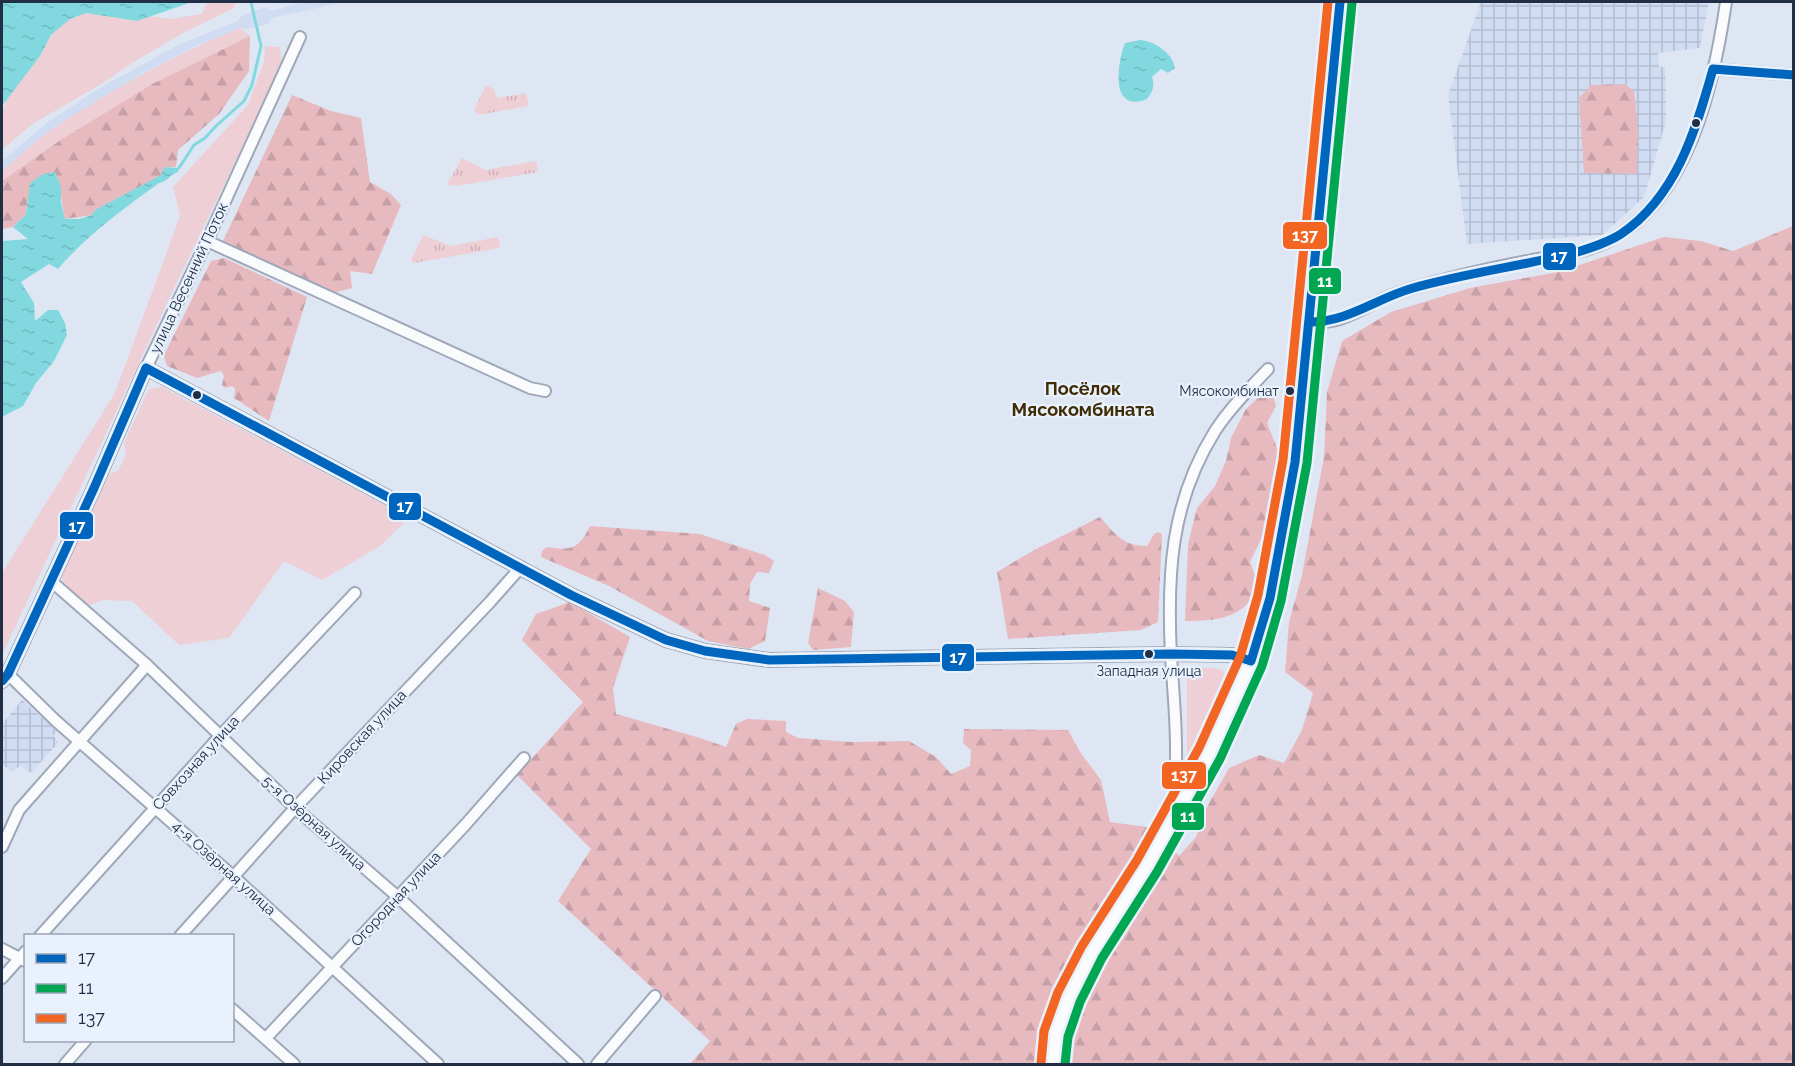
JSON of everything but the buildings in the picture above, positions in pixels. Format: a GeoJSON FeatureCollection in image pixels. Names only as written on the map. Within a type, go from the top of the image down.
{"type":"FeatureCollection","features":[{"type":"Feature","properties":{"kind":"street"},"geometry":{"type":"LineString","coordinates":[[1053,1065],[1056,1034],[1069,997],[1092,952],[1146,866],[1210,753],[1251,661],[1270,598],[1295,462],[1340,2]]}},
{"type":"Feature","properties":{"kind":"street"},"geometry":{"type":"LineString","coordinates":[[1310,322],[1326,323],[1342,320],[1394,294],[1469,273],[1593,247],[1623,232],[1639,220],[1677,171],[1695,131],[1713,69],[1726,2]]}},
{"type":"Feature","properties":{"kind":"street","name":"улица Весенний Поток"},"geometry":{"type":"LineString","coordinates":[[5,678],[300,37]]}},
{"type":"Feature","properties":{"kind":"street"},"geometry":{"type":"LineString","coordinates":[[1713,69],[1794,75]]}},
{"type":"Feature","properties":{"kind":"street"},"geometry":{"type":"LineString","coordinates":[[207,241],[530,388],[545,391]]}},
{"type":"Feature","properties":{"kind":"street"},"geometry":{"type":"LineString","coordinates":[[146,368],[278,441],[571,595],[666,640],[726,655],[769,660],[1171,654],[1232,655],[1251,661]]}},
{"type":"Feature","properties":{"kind":"street"},"geometry":{"type":"LineString","coordinates":[[1175,785],[1178,750],[1171,654],[1170,576],[1175,529],[1187,487],[1214,432],[1245,393],[1268,369]]}},
{"type":"Feature","properties":{"kind":"street","name":"Кировская улица"},"geometry":{"type":"LineString","coordinates":[[182,934],[521,567]]}},
{"type":"Feature","properties":{"kind":"street","name":"5-я Озёрная улица"},"geometry":{"type":"LineString","coordinates":[[51,581],[147,665],[296,808],[398,897],[578,1065]]}},
{"type":"Feature","properties":{"kind":"street","name":"Совхозная улица"},"geometry":{"type":"LineString","coordinates":[[42,934],[220,736],[354,594]]}},
{"type":"Feature","properties":{"kind":"street"},"geometry":{"type":"LineString","coordinates":[[2,847],[19,810],[147,665]]}},
{"type":"Feature","properties":{"kind":"street","name":"4-я Озёрная улица"},"geometry":{"type":"LineString","coordinates":[[5,678],[156,807],[438,1065]]}},
{"type":"Feature","properties":{"kind":"street","name":"Огородная улица"},"geometry":{"type":"LineString","coordinates":[[266,1038],[524,758]]}},
{"type":"Feature","properties":{"kind":"street"},"geometry":{"type":"LineString","coordinates":[[2,949],[24,957],[2,978]]}},
{"type":"Feature","properties":{"kind":"street"},"geometry":{"type":"LineString","coordinates":[[597,1065],[655,996]]}},
{"type":"Feature","properties":{"kind":"street"},"geometry":{"type":"LineString","coordinates":[[234,1011],[294,1065]]}},
{"type":"Feature","properties":{"kind":"street"},"geometry":{"type":"LineString","coordinates":[[65,1065],[85,1042]]}},
{"type":"Feature","properties":{"kind":"shaded area"},"geometry":{"type":"Polygon","coordinates":[[[303,2],[336,2],[336,4],[272,18],[268,24],[240,28],[194,47],[143,73],[49,131],[2,171],[2,161],[48,122],[98,89],[180,44],[238,21],[241,16],[266,7],[271,11],[303,2]]]}},
{"type":"Feature","properties":{"kind":"shaded area"},"geometry":{"type":"Polygon","coordinates":[[[1481,2],[1709,2],[1700,48],[1658,53],[1659,67],[1665,67],[1666,121],[1644,197],[1602,235],[1467,244],[1448,95],[1481,2]]]}},
{"type":"Feature","properties":{"kind":"shaded area"},"geometry":{"type":"Polygon","coordinates":[[[22,700],[57,731],[53,736],[59,742],[31,773],[20,766],[12,772],[2,764],[2,724],[22,700]]]}},
{"type":"Feature","properties":{"kind":"green space"},"geometry":{"type":"Polygon","coordinates":[[[211,2],[236,3],[234,8],[185,32],[31,125],[2,150],[2,115],[6,100],[40,56],[51,35],[70,19],[86,13],[137,21],[150,16],[171,19],[202,14],[206,4],[211,2]]]}},
{"type":"Feature","properties":{"kind":"green space"},"geometry":{"type":"Polygon","coordinates":[[[240,28],[250,36],[154,83],[62,139],[2,181],[2,171],[38,140],[74,115],[167,62],[240,28]]]}},
{"type":"Feature","properties":{"kind":"green space"},"geometry":{"type":"Polygon","coordinates":[[[250,36],[249,71],[219,114],[178,150],[176,167],[164,167],[162,175],[95,210],[92,215],[65,219],[55,173],[43,174],[27,202],[26,214],[13,227],[2,229],[2,181],[62,139],[154,83],[250,36]]]}},
{"type":"Feature","properties":{"kind":"green space"},"geometry":{"type":"Polygon","coordinates":[[[265,46],[280,47],[282,65],[167,303],[2,655],[2,573],[115,393],[180,216],[173,187],[248,105],[264,62],[265,46]]]}},
{"type":"Feature","properties":{"kind":"green space"},"geometry":{"type":"Polygon","coordinates":[[[1625,84],[1634,91],[1638,129],[1637,174],[1584,173],[1579,98],[1591,85],[1625,84]]]}},
{"type":"Feature","properties":{"kind":"green space"},"geometry":{"type":"Polygon","coordinates":[[[486,85],[495,90],[498,98],[526,93],[529,106],[478,115],[474,110],[486,85]]]}},
{"type":"Feature","properties":{"kind":"green space"},"geometry":{"type":"Polygon","coordinates":[[[292,95],[331,111],[361,118],[370,182],[391,194],[401,205],[372,274],[350,271],[352,288],[333,293],[222,243],[292,95]]]}},
{"type":"Feature","properties":{"kind":"green space"},"geometry":{"type":"Polygon","coordinates":[[[462,158],[485,170],[536,161],[538,172],[457,186],[448,185],[462,158]]]}},
{"type":"Feature","properties":{"kind":"green space"},"geometry":{"type":"Polygon","coordinates":[[[1793,226],[1793,1064],[690,1064],[710,1041],[558,901],[591,849],[517,775],[583,702],[522,640],[536,614],[570,602],[630,637],[613,688],[616,714],[726,747],[736,724],[747,719],[786,721],[786,732],[798,738],[851,742],[909,741],[936,757],[951,774],[970,766],[971,750],[963,743],[964,729],[1068,730],[1080,752],[1101,780],[1110,822],[1154,828],[1179,856],[1196,837],[1207,807],[1229,768],[1259,755],[1284,763],[1302,730],[1313,693],[1285,672],[1289,622],[1302,575],[1324,457],[1327,392],[1342,341],[1391,312],[1470,288],[1558,272],[1664,237],[1701,241],[1733,251],[1793,226]]]}},
{"type":"Feature","properties":{"kind":"green space"},"geometry":{"type":"Polygon","coordinates":[[[423,235],[451,246],[498,237],[500,248],[414,263],[411,260],[423,235]]]}},
{"type":"Feature","properties":{"kind":"green space"},"geometry":{"type":"Polygon","coordinates":[[[224,258],[307,297],[269,421],[234,398],[235,389],[232,386],[225,388],[222,385],[224,376],[221,371],[197,378],[167,366],[164,355],[211,261],[224,258]]]}},
{"type":"Feature","properties":{"kind":"green space"},"geometry":{"type":"Polygon","coordinates":[[[162,387],[409,518],[380,546],[322,580],[284,561],[229,638],[179,645],[132,601],[103,600],[88,606],[63,585],[62,575],[110,473],[118,471],[126,455],[124,443],[149,389],[162,387]]]}},
{"type":"Feature","properties":{"kind":"green space"},"geometry":{"type":"Polygon","coordinates":[[[1264,392],[1272,393],[1276,406],[1267,423],[1279,453],[1274,491],[1262,537],[1250,562],[1257,581],[1248,603],[1235,613],[1210,620],[1185,621],[1188,544],[1197,508],[1215,486],[1226,461],[1231,438],[1246,409],[1264,392]]]}},
{"type":"Feature","properties":{"kind":"green space"},"geometry":{"type":"Polygon","coordinates":[[[1100,517],[1115,534],[1132,544],[1147,546],[1154,534],[1158,532],[1162,534],[1158,622],[1141,630],[1008,639],[997,572],[1036,549],[1100,517]]]}},
{"type":"Feature","properties":{"kind":"green space"},"geometry":{"type":"Polygon","coordinates":[[[590,526],[700,534],[765,555],[774,561],[769,573],[757,572],[750,584],[749,601],[770,608],[765,641],[748,649],[708,641],[609,586],[541,557],[542,551],[547,547],[562,549],[578,544],[590,526]]]}},
{"type":"Feature","properties":{"kind":"green space"},"geometry":{"type":"Polygon","coordinates":[[[818,588],[845,601],[854,612],[851,647],[813,650],[808,643],[818,588]]]}},
{"type":"Feature","properties":{"kind":"green space"},"geometry":{"type":"Polygon","coordinates":[[[1187,668],[1214,668],[1222,670],[1225,675],[1224,682],[1187,760],[1187,668]]]}},
{"type":"Feature","properties":{"kind":"water"},"geometry":{"type":"Polygon","coordinates":[[[2,2],[192,2],[137,21],[86,13],[70,19],[51,35],[40,56],[2,106],[2,2]]]}},
{"type":"Feature","properties":{"kind":"water"},"geometry":{"type":"Polygon","coordinates":[[[1140,40],[1152,43],[1167,53],[1175,68],[1168,73],[1161,69],[1152,77],[1153,88],[1147,99],[1132,102],[1124,97],[1119,86],[1120,62],[1125,43],[1140,40]]]}},
{"type":"Feature","properties":{"kind":"water"},"geometry":{"type":"Polygon","coordinates":[[[164,167],[179,168],[178,172],[159,183],[106,223],[58,269],[49,264],[21,282],[34,303],[35,321],[48,310],[58,310],[65,323],[67,335],[54,361],[36,383],[23,406],[2,417],[2,241],[28,239],[13,227],[26,214],[30,183],[43,174],[55,172],[61,187],[61,203],[65,219],[79,219],[92,215],[95,210],[161,175],[164,167]]]}},
{"type":"Feature","properties":{"kind":"waterway"},"geometry":{"type":"LineString","coordinates":[[179,168],[194,145],[205,138],[244,101],[252,85],[261,46],[251,2]]}},
{"type":"Feature","properties":{"kind":"transit line","name":"137"},"geometry":{"type":"LineString","coordinates":[[1041,1063],[1044,1031],[1058,992],[1082,946],[1137,860],[1199,748],[1240,657],[1258,595],[1283,460],[1328,2]]}},
{"type":"Feature","properties":{"kind":"transit line","name":"17"},"geometry":{"type":"LineString","coordinates":[[1251,661],[1270,598],[1295,462],[1340,2]]}},
{"type":"Feature","properties":{"kind":"transit line","name":"11"},"geometry":{"type":"LineString","coordinates":[[1065,1064],[1068,1037],[1080,1002],[1102,958],[1157,872],[1220,759],[1262,666],[1281,601],[1307,463],[1352,3]]}},
{"type":"Feature","properties":{"kind":"transit line","name":"17"},"geometry":{"type":"LineString","coordinates":[[1713,69],[1794,75]]}},
{"type":"Feature","properties":{"kind":"transit line","name":"17"},"geometry":{"type":"LineString","coordinates":[[1310,322],[1350,314],[1413,288],[1574,253],[1604,243],[1621,234],[1640,219],[1670,182],[1691,138],[1713,69]]}},
{"type":"Feature","properties":{"kind":"transit line","name":"17"},"geometry":{"type":"LineString","coordinates":[[146,368],[571,595],[666,640],[705,651],[769,660],[1171,654],[1232,655],[1251,661]]}},
{"type":"Feature","properties":{"kind":"transit line","name":"17"},"geometry":{"type":"LineString","coordinates":[[2,681],[8,674],[94,488],[146,368]]}},
{"type":"Feature","properties":{"kind":"place","name":"Мясокомбинат"},"geometry":{"type":"Point","coordinates":[1290,391]}},
{"type":"Feature","properties":{"kind":"place","name":"Западная улица"},"geometry":{"type":"Point","coordinates":[1149,654]}},
{"type":"Feature","properties":{"kind":"district","name":"Посёлок Мясокомбината"},"geometry":{"type":"Point","coordinates":[1083,399]}}]}
